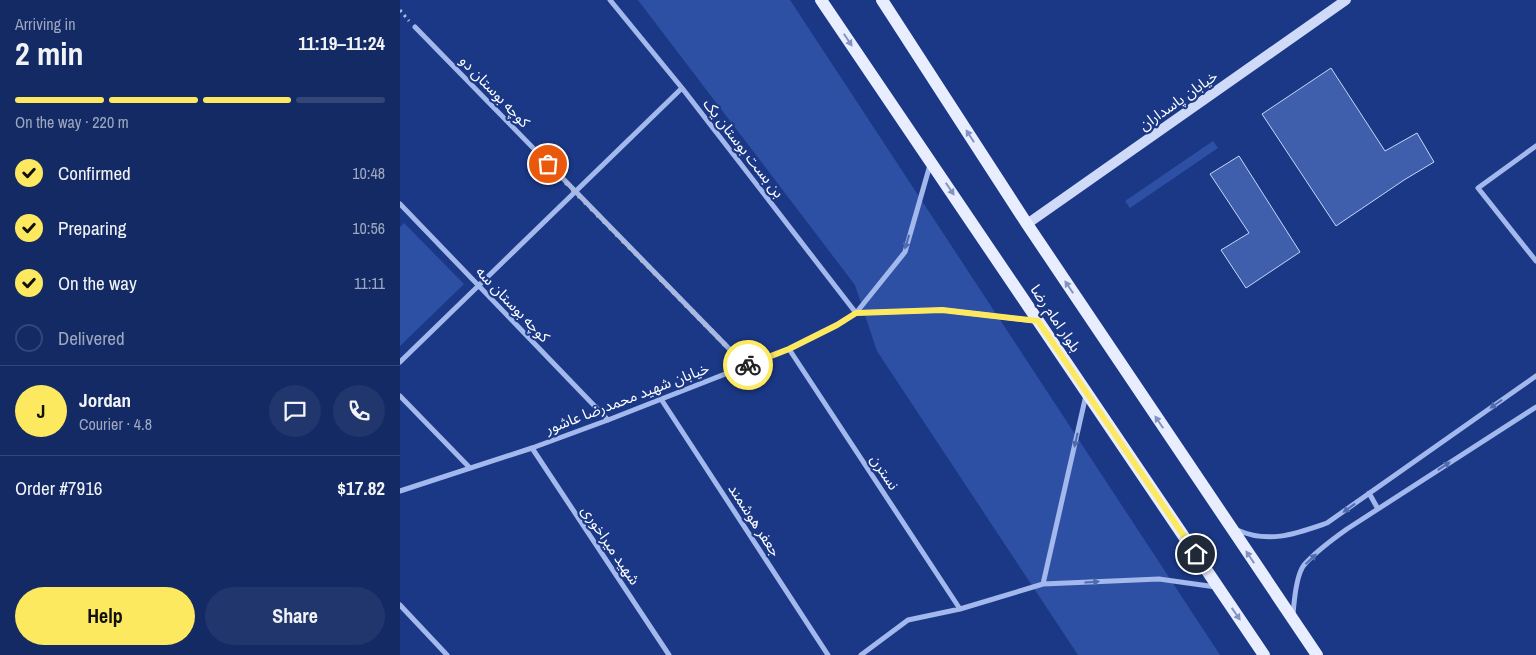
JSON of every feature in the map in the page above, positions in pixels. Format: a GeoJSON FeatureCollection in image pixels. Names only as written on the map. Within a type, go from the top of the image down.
{"type":"FeatureCollection","features":[{"type":"Feature","properties":{"kind":"main road","name":"بلوار امام رضا"},"geometry":{"type":"LineString","coordinates":[[821,0],[1264,655]]}},
{"type":"Feature","properties":{"kind":"main road","name":"بلوار امام رضا"},"geometry":{"type":"LineString","coordinates":[[882,0],[1027,224],[1317,655]]}},
{"type":"Feature","properties":{"kind":"street","name":"بن بست بوستان یک"},"geometry":{"type":"LineString","coordinates":[[610,0],[682,88],[856,313]]}},
{"type":"Feature","properties":{"kind":"street","name":"خیابان پاسداران"},"geometry":{"type":"LineString","coordinates":[[1027,224],[1346,0]]}},
{"type":"Feature","properties":{"kind":"street","name":"کوچه بوستان دو"},"geometry":{"type":"LineString","coordinates":[[415,26],[746,366]]}},
{"type":"Feature","properties":{"kind":"street"},"geometry":{"type":"LineString","coordinates":[[400,362],[682,88]]}},
{"type":"Feature","properties":{"kind":"street"},"geometry":{"type":"LineString","coordinates":[[1536,146],[1478,188],[1536,261]]}},
{"type":"Feature","properties":{"kind":"street"},"geometry":{"type":"LineString","coordinates":[[856,313],[904,252],[931,162]]}},
{"type":"Feature","properties":{"kind":"street","name":"کوچه بوستان سه"},"geometry":{"type":"LineString","coordinates":[[401,206],[608,420]]}},
{"type":"Feature","properties":{"kind":"street"},"geometry":{"type":"LineString","coordinates":[[856,313],[942,310],[1038,321]]}},
{"type":"Feature","properties":{"kind":"street","name":"خیابان شهید محمدرضا عاشور"},"geometry":{"type":"LineString","coordinates":[[400,491],[532,448],[608,420],[789,349],[837,325],[856,313]]}},
{"type":"Feature","properties":{"kind":"street","name":"نسترن"},"geometry":{"type":"LineString","coordinates":[[789,349],[960,609]]}},
{"type":"Feature","properties":{"kind":"street"},"geometry":{"type":"LineString","coordinates":[[1230,527],[1260,538],[1294,534],[1327,523],[1536,376]]}},
{"type":"Feature","properties":{"kind":"street"},"geometry":{"type":"LineString","coordinates":[[1043,584],[1086,393]]}},
{"type":"Feature","properties":{"kind":"street"},"geometry":{"type":"LineString","coordinates":[[400,396],[470,468]]}},
{"type":"Feature","properties":{"kind":"street","name":"جعفر هوشمند"},"geometry":{"type":"LineString","coordinates":[[661,399],[828,655]]}},
{"type":"Feature","properties":{"kind":"street"},"geometry":{"type":"LineString","coordinates":[[1293,620],[1295,593],[1303,566],[1327,544],[1536,407]]}},
{"type":"Feature","properties":{"kind":"street","name":"شهید میراخوری"},"geometry":{"type":"LineString","coordinates":[[532,448],[669,655]]}},
{"type":"Feature","properties":{"kind":"street"},"geometry":{"type":"LineString","coordinates":[[1369,493],[1378,509]]}},
{"type":"Feature","properties":{"kind":"street"},"geometry":{"type":"LineString","coordinates":[[861,655],[908,620],[960,609],[1043,584],[1159,579],[1217,587]]}},
{"type":"Feature","properties":{"kind":"street"},"geometry":{"type":"LineString","coordinates":[[400,606],[447,655]]}},
{"type":"Feature","properties":{"kind":"shaded area"},"geometry":{"type":"Polygon","coordinates":[[[638,0],[790,0],[1220,655],[1078,655],[877,351],[855,285],[638,0]]]}},
{"type":"Feature","properties":{"kind":"shaded area"},"geometry":{"type":"Polygon","coordinates":[[[1213,141],[1218,148],[1130,208],[1125,201],[1213,141]]]}},
{"type":"Feature","properties":{"kind":"shaded area"},"geometry":{"type":"Polygon","coordinates":[[[404,223],[464,284],[400,346],[400,227],[404,223]]]}},
{"type":"Feature","properties":{"kind":"building"},"geometry":{"type":"Polygon","coordinates":[[[1331,68],[1385,151],[1417,133],[1434,162],[1336,226],[1262,114],[1331,68]]]}},
{"type":"Feature","properties":{"kind":"building"},"geometry":{"type":"Polygon","coordinates":[[[1239,156],[1300,252],[1246,288],[1221,250],[1249,233],[1210,174],[1239,156]]]}},
{"type":"Feature","properties":{"kind":"way so far"},"geometry":{"type":"LineString","coordinates":[[548,164],[746,366],[748,365]]}},
{"type":"Feature","properties":{"kind":"route"},"geometry":{"type":"LineString","coordinates":[[748,365],[789,349],[837,325],[856,313],[942,310],[1038,321],[1196,554]]}}]}
